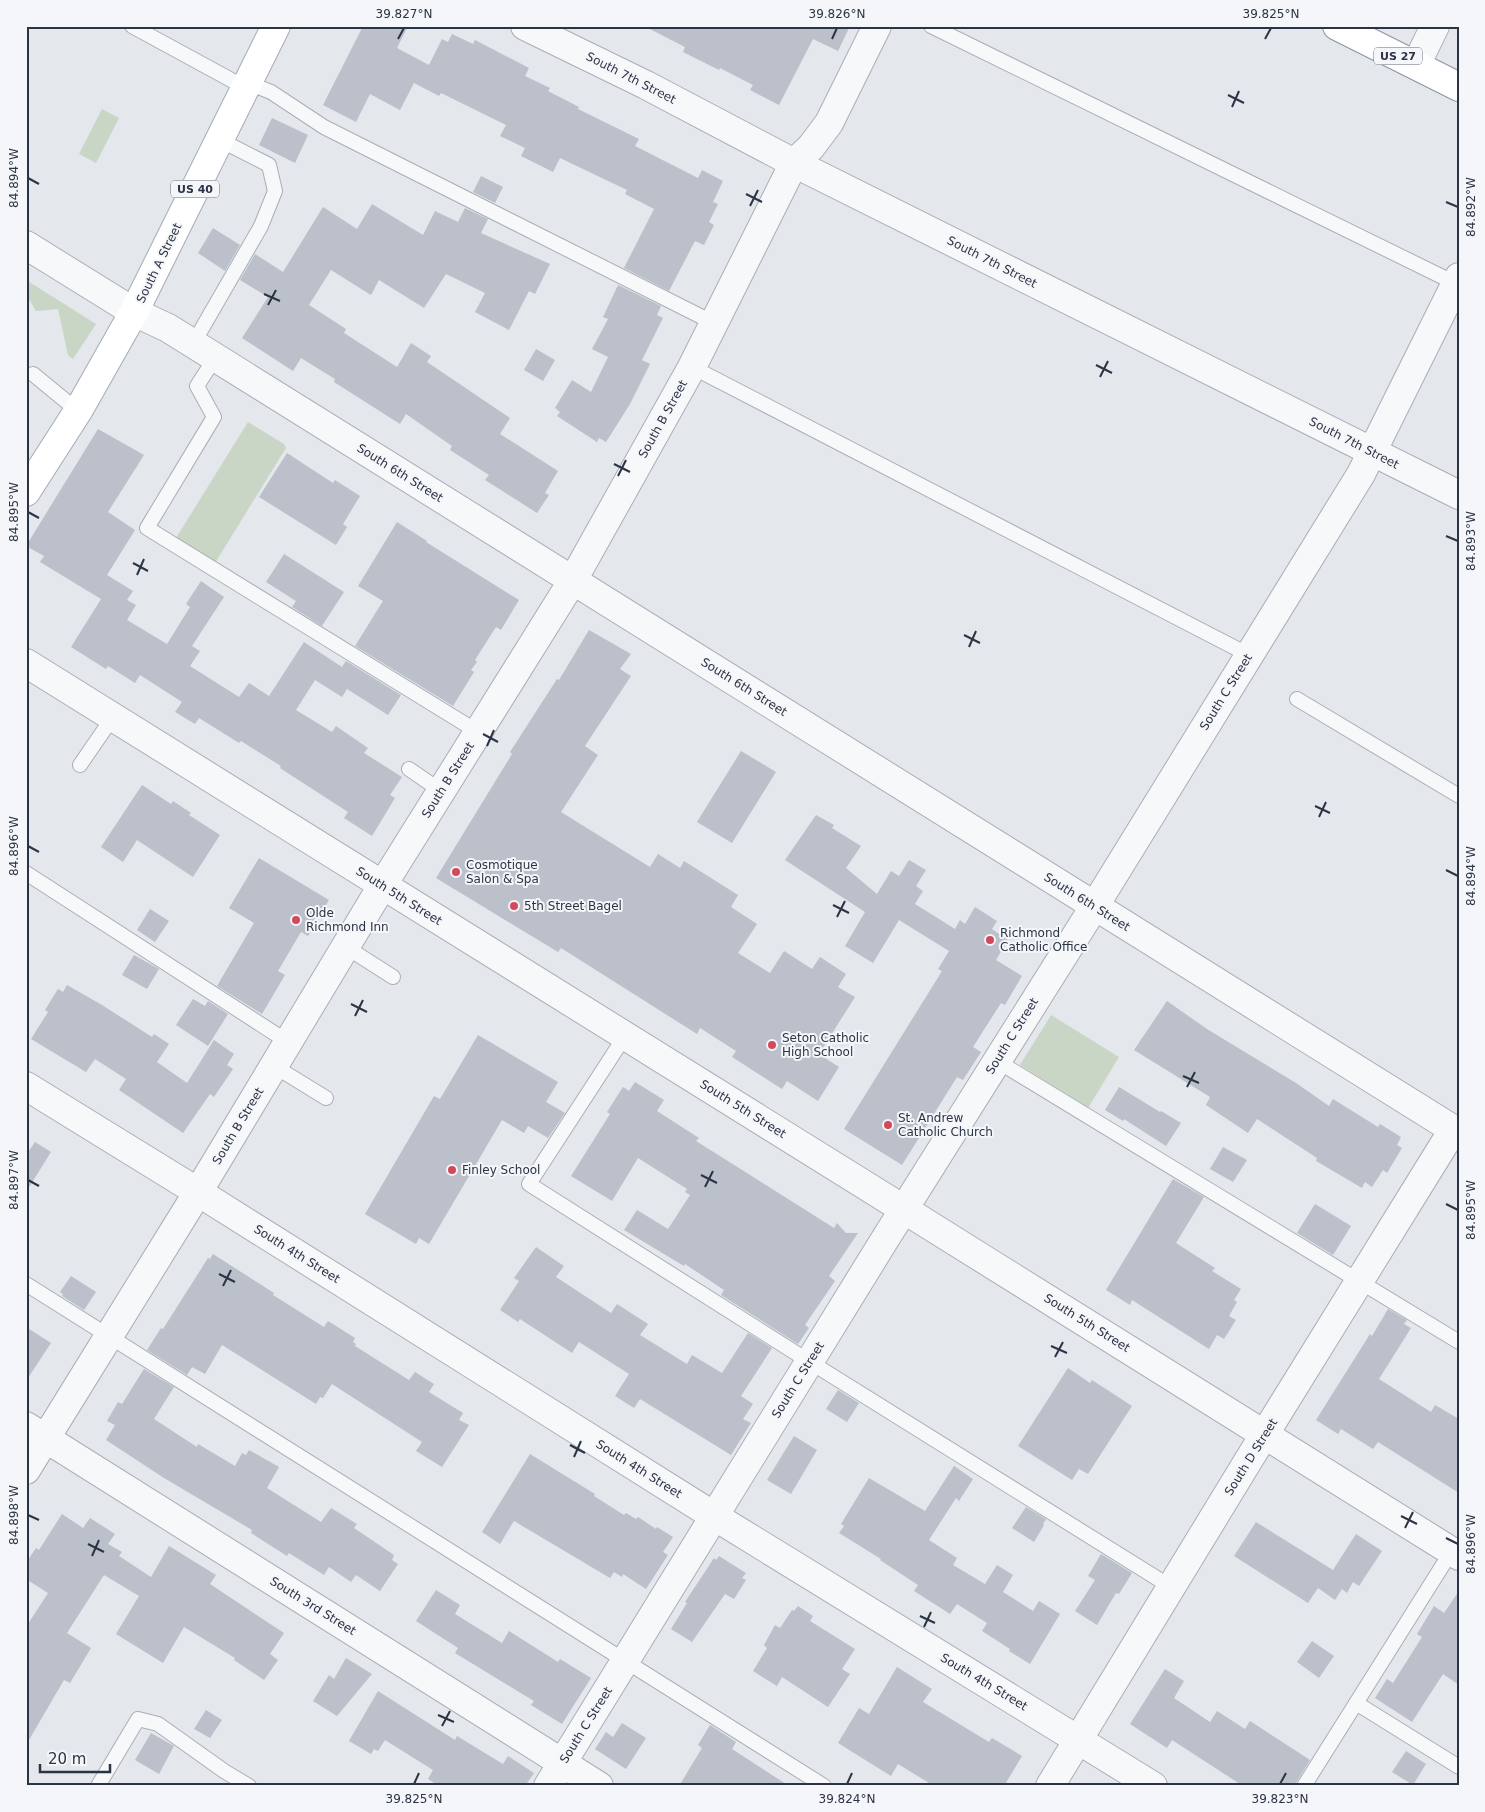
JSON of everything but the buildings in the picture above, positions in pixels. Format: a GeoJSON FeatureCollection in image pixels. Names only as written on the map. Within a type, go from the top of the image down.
{"type":"FeatureCollection","features":[{"type":"Feature","properties":{"kind":"main road","name":"South A Street"},"geometry":{"type":"LineString","coordinates":[[26,492],[78,411],[134,312],[276,26]]}},
{"type":"Feature","properties":{"kind":"main road","name":"US 27"},"geometry":{"type":"LineString","coordinates":[[1337,26],[1459,87]]}},
{"type":"Feature","properties":{"kind":"street","name":"South 7th Street"},"geometry":{"type":"LineString","coordinates":[[525,26],[646,84],[794,162],[1459,495]]}},
{"type":"Feature","properties":{"kind":"street","name":"South B Street"},"geometry":{"type":"LineString","coordinates":[[26,1470],[36,1432],[109,1336],[382,886],[573,580],[692,367],[794,162],[811,147],[829,123],[877,26]]}},
{"type":"Feature","properties":{"kind":"street"},"geometry":{"type":"LineString","coordinates":[[1416,65],[1436,26]]}},
{"type":"Feature","properties":{"kind":"street","name":"South 6th Street"},"geometry":{"type":"LineString","coordinates":[[26,244],[134,312],[168,328],[1456,1132]]}},
{"type":"Feature","properties":{"kind":"street","name":"South C Street"},"geometry":{"type":"LineString","coordinates":[[548,1786],[1361,474],[1458,282]]}},
{"type":"Feature","properties":{"kind":"street","name":"South 5th Street"},"geometry":{"type":"LineString","coordinates":[[26,663],[1455,1554]]}},
{"type":"Feature","properties":{"kind":"street","name":"South 4th Street"},"geometry":{"type":"LineString","coordinates":[[26,1086],[714,1516],[1153,1786]]}},
{"type":"Feature","properties":{"kind":"street","name":"South D Street"},"geometry":{"type":"LineString","coordinates":[[1050,1786],[1360,1281],[1456,1132]]}},
{"type":"Feature","properties":{"kind":"street","name":"South 3rd Street"},"geometry":{"type":"LineString","coordinates":[[36,1432],[600,1786]]}},
{"type":"Feature","properties":{"kind":"lane"},"geometry":{"type":"LineString","coordinates":[[931,26],[1458,282]]}},
{"type":"Feature","properties":{"kind":"lane"},"geometry":{"type":"LineString","coordinates":[[138,28],[247,85],[271,92],[324,127],[714,323]]}},
{"type":"Feature","properties":{"kind":"lane"},"geometry":{"type":"LineString","coordinates":[[220,140],[269,165],[275,192],[204,351],[197,386],[214,417],[147,528],[478,732]]}},
{"type":"Feature","properties":{"kind":"lane"},"geometry":{"type":"LineString","coordinates":[[692,367],[1249,655]]}},
{"type":"Feature","properties":{"kind":"lane"},"geometry":{"type":"LineString","coordinates":[[33,374],[78,411]]}},
{"type":"Feature","properties":{"kind":"lane"},"geometry":{"type":"LineString","coordinates":[[1297,699],[1459,796]]}},
{"type":"Feature","properties":{"kind":"lane"},"geometry":{"type":"LineString","coordinates":[[80,766],[113,717]]}},
{"type":"Feature","properties":{"kind":"lane"},"geometry":{"type":"LineString","coordinates":[[409,769],[441,792]]}},
{"type":"Feature","properties":{"kind":"lane"},"geometry":{"type":"LineString","coordinates":[[26,873],[288,1042]]}},
{"type":"Feature","properties":{"kind":"lane"},"geometry":{"type":"LineString","coordinates":[[346,947],[393,977]]}},
{"type":"Feature","properties":{"kind":"lane"},"geometry":{"type":"LineString","coordinates":[[625,1036],[529,1184],[1171,1587]]}},
{"type":"Feature","properties":{"kind":"lane"},"geometry":{"type":"LineString","coordinates":[[997,1061],[1459,1342]]}},
{"type":"Feature","properties":{"kind":"lane"},"geometry":{"type":"LineString","coordinates":[[274,1066],[326,1098]]}},
{"type":"Feature","properties":{"kind":"lane"},"geometry":{"type":"LineString","coordinates":[[26,1284],[824,1786]]}},
{"type":"Feature","properties":{"kind":"lane"},"geometry":{"type":"LineString","coordinates":[[1304,1786],[1356,1703],[1455,1554]]}},
{"type":"Feature","properties":{"kind":"lane"},"geometry":{"type":"LineString","coordinates":[[1356,1703],[1459,1767]]}},
{"type":"Feature","properties":{"kind":"lane"},"geometry":{"type":"LineString","coordinates":[[98,1786],[138,1719],[158,1724],[224,1771],[249,1786]]}},
{"type":"Feature","properties":{"kind":"green space"},"geometry":{"type":"Polygon","coordinates":[[[102,109],[119,118],[96,163],[79,154],[102,109]]]}},
{"type":"Feature","properties":{"kind":"green space"},"geometry":{"type":"Polygon","coordinates":[[[26,280],[96,324],[73,359],[68,355],[58,309],[36,311],[30,301],[26,299],[26,280]]]}},
{"type":"Feature","properties":{"kind":"green space"},"geometry":{"type":"Polygon","coordinates":[[[248,422],[284,444],[286,448],[215,563],[176,538],[248,422]]]}},
{"type":"Feature","properties":{"kind":"green space"},"geometry":{"type":"Polygon","coordinates":[[[1051,1015],[1119,1057],[1088,1108],[1020,1065],[1051,1015]]]}},
{"type":"Feature","properties":{"kind":"place","name":"Cosmotique Salon & Spa"},"geometry":{"type":"Point","coordinates":[456,872]}},
{"type":"Feature","properties":{"kind":"place","name":"5th Street Bagel"},"geometry":{"type":"Point","coordinates":[514,906]}},
{"type":"Feature","properties":{"kind":"place","name":"Olde Richmond Inn"},"geometry":{"type":"Point","coordinates":[296,920]}},
{"type":"Feature","properties":{"kind":"place","name":"Richmond Catholic Office"},"geometry":{"type":"Point","coordinates":[990,940]}},
{"type":"Feature","properties":{"kind":"place","name":"Seton Catholic High School"},"geometry":{"type":"Point","coordinates":[772,1045]}},
{"type":"Feature","properties":{"kind":"place","name":"St. Andrew Catholic Church"},"geometry":{"type":"Point","coordinates":[888,1125]}},
{"type":"Feature","properties":{"kind":"place","name":"Finley School"},"geometry":{"type":"Point","coordinates":[452,1170]}}]}
